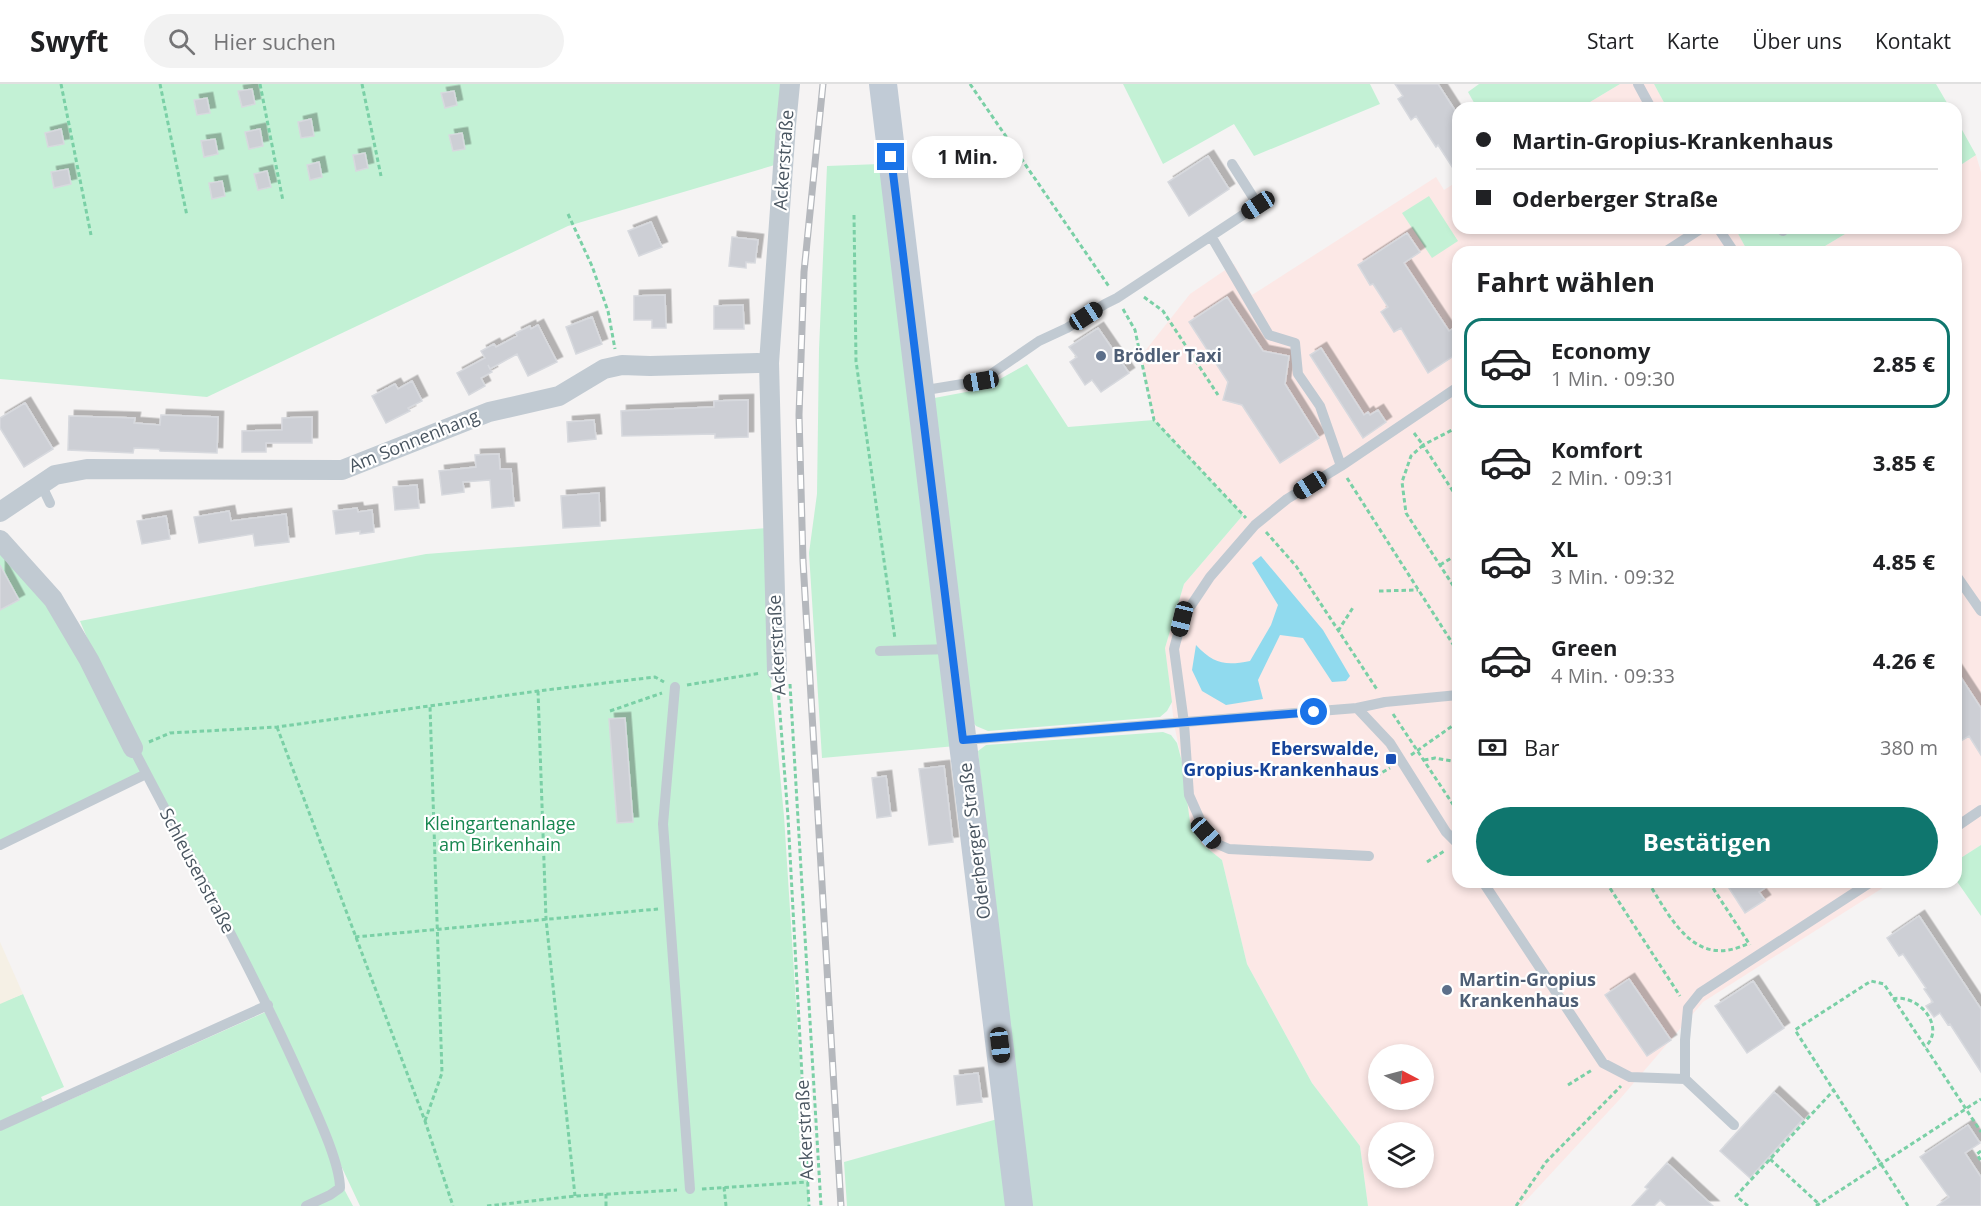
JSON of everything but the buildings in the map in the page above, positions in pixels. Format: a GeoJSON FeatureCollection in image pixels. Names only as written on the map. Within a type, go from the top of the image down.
{"type":"FeatureCollection","features":[{"type":"Feature","properties":{"kind":"main road","name":"Oderberger Straße"},"geometry":{"type":"LineString","coordinates":[[882,84],[1019,1206]]}},
{"type":"Feature","properties":{"kind":"street","name":"Ackerstraße"},"geometry":{"type":"LineString","coordinates":[[777,671],[769,363],[790,84]]}},
{"type":"Feature","properties":{"kind":"street","name":"Am Sonnenhang"},"geometry":{"type":"LineString","coordinates":[[0,513],[56,475],[87,469],[342,470],[489,412],[559,396],[604,369],[617,366],[758,363]]}},
{"type":"Feature","properties":{"kind":"street","name":"Schleusenstraße"},"geometry":{"type":"LineString","coordinates":[[0,540],[53,599],[89,660],[133,748]]}},
{"type":"Feature","properties":{"kind":"lane"},"geometry":{"type":"LineString","coordinates":[[1638,84],[1648,102]]}},
{"type":"Feature","properties":{"kind":"lane"},"geometry":{"type":"LineString","coordinates":[[920,391],[981,381],[1039,341],[1117,298],[1258,205],[1232,164]]}},
{"type":"Feature","properties":{"kind":"lane"},"geometry":{"type":"LineString","coordinates":[[1674,246],[1693,234]]}},
{"type":"Feature","properties":{"kind":"lane"},"geometry":{"type":"LineString","coordinates":[[1211,236],[1269,335],[1294,343],[1298,374],[1320,406],[1341,466]]}},
{"type":"Feature","properties":{"kind":"lane"},"geometry":{"type":"LineString","coordinates":[[1369,856],[1229,849],[1215,843],[1206,833],[1189,795],[1184,723],[1174,649],[1182,619],[1210,578],[1255,525],[1287,499],[1341,466],[1452,391]]}},
{"type":"Feature","properties":{"kind":"lane"},"geometry":{"type":"LineString","coordinates":[[41,484],[50,503]]}},
{"type":"Feature","properties":{"kind":"lane"},"geometry":{"type":"LineString","coordinates":[[1962,584],[1981,611]]}},
{"type":"Feature","properties":{"kind":"lane"},"geometry":{"type":"LineString","coordinates":[[880,651],[952,649]]}},
{"type":"Feature","properties":{"kind":"lane"},"geometry":{"type":"LineString","coordinates":[[675,687],[663,824],[690,1189]]}},
{"type":"Feature","properties":{"kind":"lane"},"geometry":{"type":"LineString","coordinates":[[963,740],[1358,708],[1385,702],[1452,696]]}},
{"type":"Feature","properties":{"kind":"lane"},"geometry":{"type":"LineString","coordinates":[[1358,708],[1390,742],[1446,832],[1452,838]]}},
{"type":"Feature","properties":{"kind":"lane","name":"Schleusenstraße"},"geometry":{"type":"LineString","coordinates":[[133,748],[268,1005],[318,1118],[340,1177],[340,1188],[306,1206]]}},
{"type":"Feature","properties":{"kind":"lane"},"geometry":{"type":"LineString","coordinates":[[0,845],[147,774]]}},
{"type":"Feature","properties":{"kind":"lane"},"geometry":{"type":"LineString","coordinates":[[1962,823],[1981,810]]}},
{"type":"Feature","properties":{"kind":"lane"},"geometry":{"type":"LineString","coordinates":[[1487,888],[1603,1063],[1630,1077],[1685,1079],[1734,1125]]}},
{"type":"Feature","properties":{"kind":"lane"},"geometry":{"type":"LineString","coordinates":[[1685,1079],[1688,1008],[1700,993],[1862,888]]}},
{"type":"Feature","properties":{"kind":"lane"},"geometry":{"type":"LineString","coordinates":[[0,1126],[268,1005]]}},
{"type":"Feature","properties":{"kind":"path"},"geometry":{"type":"LineString","coordinates":[[61,84],[91,235]]}},
{"type":"Feature","properties":{"kind":"path"},"geometry":{"type":"LineString","coordinates":[[160,84],[187,216]]}},
{"type":"Feature","properties":{"kind":"path"},"geometry":{"type":"LineString","coordinates":[[260,84],[283,201]]}},
{"type":"Feature","properties":{"kind":"path"},"geometry":{"type":"LineString","coordinates":[[362,84],[381,176]]}},
{"type":"Feature","properties":{"kind":"path"},"geometry":{"type":"LineString","coordinates":[[970,84],[1117,298],[1135,330],[1154,420],[1243,515],[1264,530],[1296,566],[1452,804]]}},
{"type":"Feature","properties":{"kind":"path"},"geometry":{"type":"LineString","coordinates":[[568,214],[592,266],[608,311],[617,366]]}},
{"type":"Feature","properties":{"kind":"path"},"geometry":{"type":"LineString","coordinates":[[854,215],[856,361],[897,650]]}},
{"type":"Feature","properties":{"kind":"path"},"geometry":{"type":"LineString","coordinates":[[1132,288],[1163,311],[1218,395]]}},
{"type":"Feature","properties":{"kind":"path"},"geometry":{"type":"LineString","coordinates":[[1406,422],[1452,490]]}},
{"type":"Feature","properties":{"kind":"path"},"geometry":{"type":"LineString","coordinates":[[1452,430],[1423,445],[1411,456],[1402,483],[1406,513],[1452,584]]}},
{"type":"Feature","properties":{"kind":"path"},"geometry":{"type":"LineString","coordinates":[[1341,466],[1349,484],[1452,643]]}},
{"type":"Feature","properties":{"kind":"path"},"geometry":{"type":"LineString","coordinates":[[1440,565],[1452,558]]}},
{"type":"Feature","properties":{"kind":"path"},"geometry":{"type":"LineString","coordinates":[[1379,591],[1418,590]]}},
{"type":"Feature","properties":{"kind":"path"},"geometry":{"type":"LineString","coordinates":[[1338,631],[1354,606]]}},
{"type":"Feature","properties":{"kind":"path"},"geometry":{"type":"LineString","coordinates":[[610,711],[656,696],[675,687],[777,671]]}},
{"type":"Feature","properties":{"kind":"path","name":"Ackerstraße"},"geometry":{"type":"LineString","coordinates":[[777,671],[788,817],[809,1206]]}},
{"type":"Feature","properties":{"kind":"path"},"geometry":{"type":"LineString","coordinates":[[133,748],[170,733],[277,727],[655,677],[675,687]]}},
{"type":"Feature","properties":{"kind":"path"},"geometry":{"type":"LineString","coordinates":[[538,691],[546,919],[575,1196]]}},
{"type":"Feature","properties":{"kind":"path"},"geometry":{"type":"LineString","coordinates":[[425,1121],[442,1073],[430,706]]}},
{"type":"Feature","properties":{"kind":"path"},"geometry":{"type":"LineString","coordinates":[[277,727],[425,1121],[453,1206]]}},
{"type":"Feature","properties":{"kind":"path"},"geometry":{"type":"LineString","coordinates":[[1424,760],[1436,758],[1452,761]]}},
{"type":"Feature","properties":{"kind":"path"},"geometry":{"type":"LineString","coordinates":[[1427,862],[1452,847]]}},
{"type":"Feature","properties":{"kind":"path"},"geometry":{"type":"LineString","coordinates":[[1610,888],[1688,1008]]}},
{"type":"Feature","properties":{"kind":"path"},"geometry":{"type":"LineString","coordinates":[[1653,888],[1681,933],[1703,948],[1728,951],[1749,943]]}},
{"type":"Feature","properties":{"kind":"path"},"geometry":{"type":"LineString","coordinates":[[1713,888],[1757,956]]}},
{"type":"Feature","properties":{"kind":"path"},"geometry":{"type":"LineString","coordinates":[[355,937],[670,909]]}},
{"type":"Feature","properties":{"kind":"path"},"geometry":{"type":"LineString","coordinates":[[1908,1206],[1795,1030],[1871,981],[1884,984],[1981,1132]]}},
{"type":"Feature","properties":{"kind":"path"},"geometry":{"type":"LineString","coordinates":[[1893,999],[1900,997],[1914,1000],[1926,1013],[1932,1027],[1931,1040],[1925,1047]]}},
{"type":"Feature","properties":{"kind":"path"},"geometry":{"type":"LineString","coordinates":[[1568,1085],[1603,1063]]}},
{"type":"Feature","properties":{"kind":"path"},"geometry":{"type":"LineString","coordinates":[[1516,1206],[1546,1162],[1630,1077]]}},
{"type":"Feature","properties":{"kind":"path"},"geometry":{"type":"LineString","coordinates":[[1748,1206],[1736,1196],[1833,1091]]}},
{"type":"Feature","properties":{"kind":"path"},"geometry":{"type":"LineString","coordinates":[[1770,1159],[1818,1205],[1981,1099]]}},
{"type":"Feature","properties":{"kind":"path"},"geometry":{"type":"LineString","coordinates":[[1981,1151],[1977,1154],[1981,1161]]}},
{"type":"Feature","properties":{"kind":"path"},"geometry":{"type":"LineString","coordinates":[[487,1206],[575,1196],[808,1182]]}},
{"type":"Feature","properties":{"kind":"path"},"geometry":{"type":"LineString","coordinates":[[724,1187],[726,1206]]}},
{"type":"Feature","properties":{"kind":"path"},"geometry":{"type":"LineString","coordinates":[[606,1194],[606,1206]]}},
{"type":"Feature","properties":{"kind":"shaded area"},"geometry":{"type":"Polygon","coordinates":[[[1620,84],[1654,84],[1664,102],[1590,102],[1620,84]]]}},
{"type":"Feature","properties":{"kind":"shaded area"},"geometry":{"type":"Polygon","coordinates":[[[1976,155],[1981,172],[1981,845],[1962,857],[1962,246],[1825,246],[1845,234],[1962,234],[1962,164],[1976,155]]]}},
{"type":"Feature","properties":{"kind":"shaded area"},"geometry":{"type":"Polygon","coordinates":[[[1436,177],[1444,190],[1452,185],[1452,234],[1738,234],[1745,246],[1452,246],[1452,888],[1883,888],[1703,1002],[1620,1099],[1521,1206],[1368,1206],[1360,1146],[1312,1083],[1247,964],[1222,860],[1202,844],[1190,822],[1174,724],[1165,648],[1184,584],[1243,515],[1154,420],[1141,356],[1190,294],[1234,264],[1252,295],[1436,177]]]}},
{"type":"Feature","properties":{"kind":"green space"},"geometry":{"type":"Polygon","coordinates":[[[0,84],[783,84],[778,164],[568,226],[207,397],[0,379],[0,84]]]}},
{"type":"Feature","properties":{"kind":"green space"},"geometry":{"type":"Polygon","coordinates":[[[1123,84],[1370,84],[1380,104],[1254,156],[1234,124],[1163,164],[1123,84]]]}},
{"type":"Feature","properties":{"kind":"green space"},"geometry":{"type":"Polygon","coordinates":[[[1479,84],[1620,84],[1590,102],[1474,102],[1468,92],[1479,84]]]}},
{"type":"Feature","properties":{"kind":"green space"},"geometry":{"type":"Polygon","coordinates":[[[1654,84],[1936,84],[1946,102],[1664,102],[1654,84]]]}},
{"type":"Feature","properties":{"kind":"green space"},"geometry":{"type":"Polygon","coordinates":[[[1962,130],[1976,155],[1962,164],[1962,130]]]}},
{"type":"Feature","properties":{"kind":"green space"},"geometry":{"type":"Polygon","coordinates":[[[880,164],[956,746],[822,758],[809,553],[817,494],[819,349],[827,166],[880,164]]]}},
{"type":"Feature","properties":{"kind":"green space"},"geometry":{"type":"Polygon","coordinates":[[[1429,196],[1458,241],[1432,258],[1402,213],[1429,196]]]}},
{"type":"Feature","properties":{"kind":"green space"},"geometry":{"type":"Polygon","coordinates":[[[1738,234],[1845,234],[1825,246],[1745,246],[1738,234]]]}},
{"type":"Feature","properties":{"kind":"green space"},"geometry":{"type":"Polygon","coordinates":[[[1027,364],[1068,427],[1154,420],[1243,515],[1184,584],[1165,648],[1172,702],[1160,717],[988,731],[976,726],[969,717],[929,399],[982,389],[1027,364]]]}},
{"type":"Feature","properties":{"kind":"green space","name":"Kleingartenanlage am Birkenhain"},"geometry":{"type":"Polygon","coordinates":[[[767,528],[770,671],[784,816],[809,1206],[360,1206],[321,1123],[335,1172],[353,1206],[0,1206],[0,1003],[23,994],[64,1087],[41,1097],[47,1110],[270,1010],[147,774],[0,843],[0,551],[48,603],[128,735],[80,621],[426,554],[767,528]]]}},
{"type":"Feature","properties":{"kind":"green space"},"geometry":{"type":"Polygon","coordinates":[[[1163,732],[1171,735],[1177,743],[1182,762],[1190,822],[1202,844],[1222,860],[1247,964],[1312,1083],[1360,1146],[1368,1206],[1026,1206],[978,751],[986,745],[1163,732]]]}},
{"type":"Feature","properties":{"kind":"green space"},"geometry":{"type":"Polygon","coordinates":[[[1981,845],[1981,916],[1962,888],[1962,857],[1981,845]]]}},
{"type":"Feature","properties":{"kind":"green space"},"geometry":{"type":"Polygon","coordinates":[[[1001,1118],[1012,1206],[847,1206],[844,1162],[1001,1118]]]}},
{"type":"Feature","properties":{"kind":"sand"},"geometry":{"type":"Polygon","coordinates":[[[0,942],[23,994],[0,1004],[0,942]]]}},
{"type":"Feature","properties":{"kind":"water"},"geometry":{"type":"Polygon","coordinates":[[[1261,556],[1323,630],[1350,676],[1346,681],[1332,682],[1303,638],[1280,635],[1258,680],[1263,699],[1226,705],[1202,691],[1192,670],[1196,645],[1214,660],[1220,662],[1250,661],[1271,625],[1278,605],[1252,563],[1261,556]]]}},
{"type":"Feature","properties":{"kind":"railway"},"geometry":{"type":"LineString","coordinates":[[823,84],[804,272],[799,415],[803,561],[841,1206]]}},
{"type":"Feature","properties":{"kind":"place","name":"Brödler Taxi"},"geometry":{"type":"Point","coordinates":[1101,356]}},
{"type":"Feature","properties":{"kind":"place","name":"Eberswalde, Gropius-Krankenhaus"},"geometry":{"type":"Point","coordinates":[1391,759]}},
{"type":"Feature","properties":{"kind":"place","name":"Martin-Gropius Krankenhaus"},"geometry":{"type":"Point","coordinates":[1447,990]}},
{"type":"Feature","properties":{"kind":"route"},"geometry":{"type":"LineString","coordinates":[[891,157],[963,740],[1314,712]]}}]}
